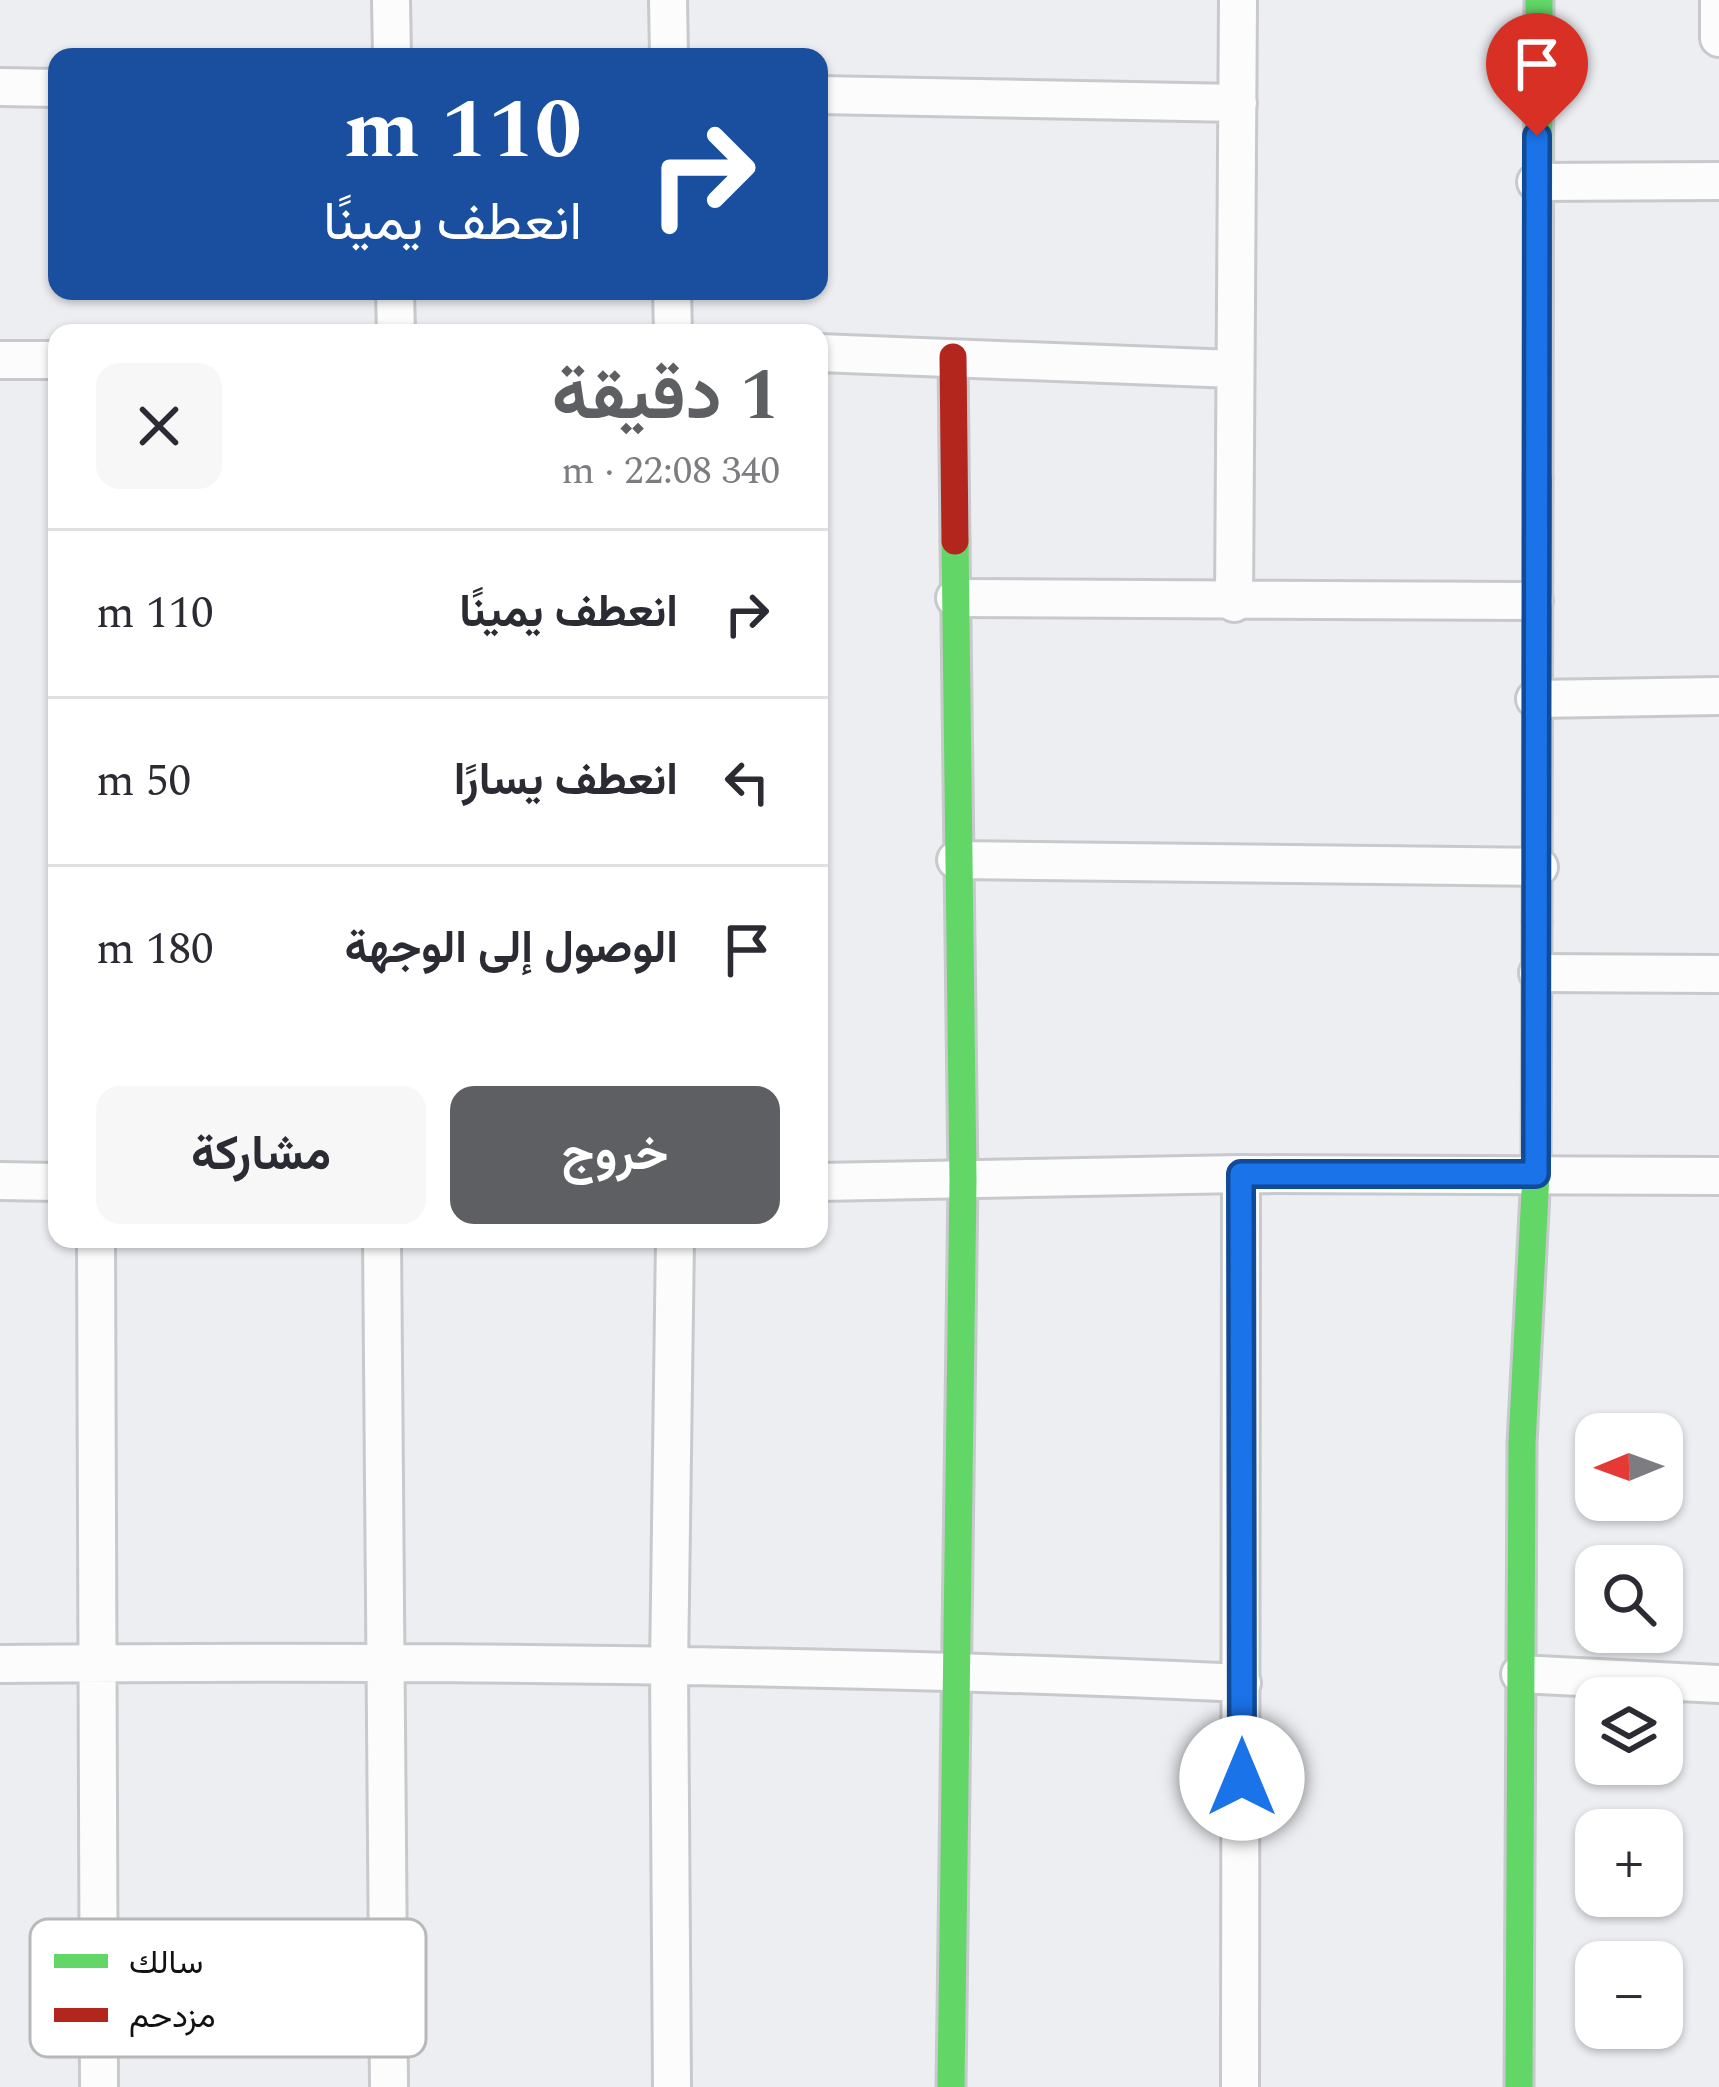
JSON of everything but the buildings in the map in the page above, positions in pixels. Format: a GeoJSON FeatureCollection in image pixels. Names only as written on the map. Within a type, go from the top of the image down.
{"type":"FeatureCollection","features":[{"type":"Feature","properties":{"kind":"street"},"geometry":{"type":"LineString","coordinates":[[391,0],[392,48]]}},
{"type":"Feature","properties":{"kind":"street"},"geometry":{"type":"LineString","coordinates":[[668,0],[669,48]]}},
{"type":"Feature","properties":{"kind":"street"},"geometry":{"type":"LineString","coordinates":[[1234,603],[1238,0]]}},
{"type":"Feature","properties":{"kind":"street"},"geometry":{"type":"LineString","coordinates":[[1519,2087],[1522,1443],[1536,1174],[1538,973],[1534,601],[1539,0]]}},
{"type":"Feature","properties":{"kind":"street"},"geometry":{"type":"LineString","coordinates":[[1719,0],[1719,38]]}},
{"type":"Feature","properties":{"kind":"street"},"geometry":{"type":"LineString","coordinates":[[0,87],[48,88]]}},
{"type":"Feature","properties":{"kind":"street"},"geometry":{"type":"LineString","coordinates":[[828,94],[1238,103]]}},
{"type":"Feature","properties":{"kind":"street"},"geometry":{"type":"LineString","coordinates":[[1536,182],[1719,181]]}},
{"type":"Feature","properties":{"kind":"street"},"geometry":{"type":"LineString","coordinates":[[828,353],[1234,369]]}},
{"type":"Feature","properties":{"kind":"street"},"geometry":{"type":"LineString","coordinates":[[952,357],[963,1180],[952,2087]]}},
{"type":"Feature","properties":{"kind":"street"},"geometry":{"type":"LineString","coordinates":[[0,360],[48,360]]}},
{"type":"Feature","properties":{"kind":"street"},"geometry":{"type":"LineString","coordinates":[[955,598],[1534,601]]}},
{"type":"Feature","properties":{"kind":"street"},"geometry":{"type":"LineString","coordinates":[[1535,699],[1719,696]]}},
{"type":"Feature","properties":{"kind":"street"},"geometry":{"type":"LineString","coordinates":[[956,860],[1539,867]]}},
{"type":"Feature","properties":{"kind":"street"},"geometry":{"type":"LineString","coordinates":[[1538,973],[1719,974]]}},
{"type":"Feature","properties":{"kind":"street"},"geometry":{"type":"LineString","coordinates":[[1240,2087],[1241,1174]]}},
{"type":"Feature","properties":{"kind":"street"},"geometry":{"type":"LineString","coordinates":[[828,1182],[1241,1174],[1719,1176]]}},
{"type":"Feature","properties":{"kind":"street"},"geometry":{"type":"LineString","coordinates":[[0,1180],[48,1182]]}},
{"type":"Feature","properties":{"kind":"street"},"geometry":{"type":"LineString","coordinates":[[96,1248],[98,1919]]}},
{"type":"Feature","properties":{"kind":"street"},"geometry":{"type":"LineString","coordinates":[[382,1248],[386,1919]]}},
{"type":"Feature","properties":{"kind":"street"},"geometry":{"type":"LineString","coordinates":[[672,2087],[669,1669],[675,1248]]}},
{"type":"Feature","properties":{"kind":"street"},"geometry":{"type":"LineString","coordinates":[[0,1664],[382,1661],[955,1670],[1242,1684]]}},
{"type":"Feature","properties":{"kind":"street"},"geometry":{"type":"LineString","coordinates":[[1520,1674],[1719,1684]]}},
{"type":"Feature","properties":{"kind":"street"},"geometry":{"type":"LineString","coordinates":[[98,2057],[98,2087]]}},
{"type":"Feature","properties":{"kind":"street"},"geometry":{"type":"LineString","coordinates":[[389,2057],[389,2087]]}},
{"type":"Feature","properties":{"kind":"traffic: fast"},"geometry":{"type":"LineString","coordinates":[[1538,479],[1539,0]]}},
{"type":"Feature","properties":{"kind":"traffic: fast"},"geometry":{"type":"LineString","coordinates":[[951,2087],[963,1180],[955,541]]}},
{"type":"Feature","properties":{"kind":"traffic: fast"},"geometry":{"type":"LineString","coordinates":[[1519,2087],[1522,1443],[1536,1173],[1537,922]]}},
{"type":"Feature","properties":{"kind":"traffic: jam"},"geometry":{"type":"LineString","coordinates":[[953,357],[955,541]]}},
{"type":"Feature","properties":{"kind":"traffic: jam"},"geometry":{"type":"LineString","coordinates":[[1537,922],[1538,479]]}},
{"type":"Feature","properties":{"kind":"route"},"geometry":{"type":"LineString","coordinates":[[1242,1778],[1241,1174],[1536,1174],[1537,136]]}}]}
